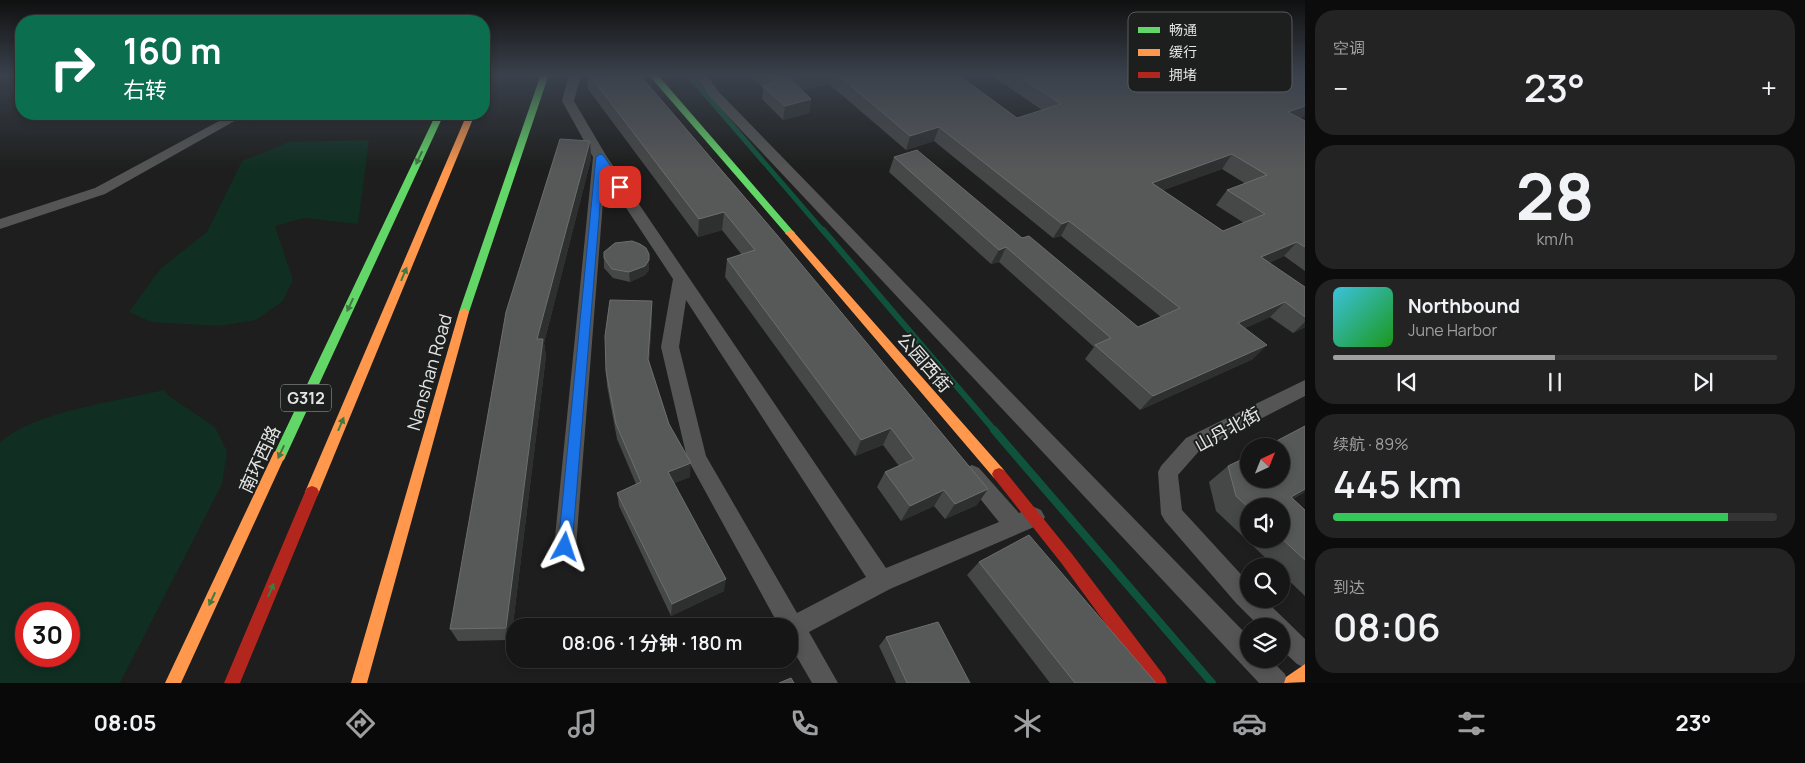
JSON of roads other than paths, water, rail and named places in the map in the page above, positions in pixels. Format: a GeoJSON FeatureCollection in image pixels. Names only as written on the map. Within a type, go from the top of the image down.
{"type":"FeatureCollection","features":[{"type":"Feature","properties":{"kind":"main road","name":"Nanshan Road"},"geometry":{"type":"LineString","coordinates":[[359,683],[459,328],[534,106]]}},
{"type":"Feature","properties":{"kind":"main road","name":"公园西街"},"geometry":{"type":"LineString","coordinates":[[680,106],[1009,485],[1159,683]]}},
{"type":"Feature","properties":{"kind":"main road","name":"南环西路"},"geometry":{"type":"LineString","coordinates":[[173,683],[437,120]]}},
{"type":"Feature","properties":{"kind":"main road","name":"G312"},"geometry":{"type":"LineString","coordinates":[[232,683],[468,120]]}},
{"type":"Feature","properties":{"kind":"main road"},"geometry":{"type":"LineString","coordinates":[[1292,683],[1305,672]]}},
{"type":"Feature","properties":{"kind":"street"},"geometry":{"type":"LineString","coordinates":[[571,106],[600,157],[882,581]]}},
{"type":"Feature","properties":{"kind":"street"},"geometry":{"type":"LineString","coordinates":[[663,106],[797,265]]}},
{"type":"Feature","properties":{"kind":"street"},"geometry":{"type":"LineString","coordinates":[[725,106],[1240,645]]}},
{"type":"Feature","properties":{"kind":"street"},"geometry":{"type":"LineString","coordinates":[[0,224],[100,191],[230,120]]}},
{"type":"Feature","properties":{"kind":"street"},"geometry":{"type":"LineString","coordinates":[[565,547],[600,157]]}},
{"type":"Feature","properties":{"kind":"street"},"geometry":{"type":"LineString","coordinates":[[681,278],[670,347],[697,458],[787,618]]}},
{"type":"Feature","properties":{"kind":"street","name":"山丹北街"},"geometry":{"type":"LineString","coordinates":[[1267,618],[1172,514],[1168,472],[1193,444],[1305,387]]}},
{"type":"Feature","properties":{"kind":"street"},"geometry":{"type":"LineString","coordinates":[[964,464],[1015,525]]}},
{"type":"Feature","properties":{"kind":"street"},"geometry":{"type":"LineString","coordinates":[[798,625],[882,581],[1034,517]]}},
{"type":"Feature","properties":{"kind":"street"},"geometry":{"type":"LineString","coordinates":[[798,636],[826,683]]}},
{"type":"Feature","properties":{"kind":"street"},"geometry":{"type":"LineString","coordinates":[[1290,641],[1305,656]]}},
{"type":"Feature","properties":{"kind":"street"},"geometry":{"type":"LineString","coordinates":[[1262,668],[1276,683]]}},
{"type":"Feature","properties":{"kind":"waterway"},"geometry":{"type":"LineString","coordinates":[[715,106],[824,232]]}},
{"type":"Feature","properties":{"kind":"waterway"},"geometry":{"type":"LineString","coordinates":[[823,230],[995,431]]}},
{"type":"Feature","properties":{"kind":"waterway"},"geometry":{"type":"LineString","coordinates":[[994,430],[1212,683]]}}]}
